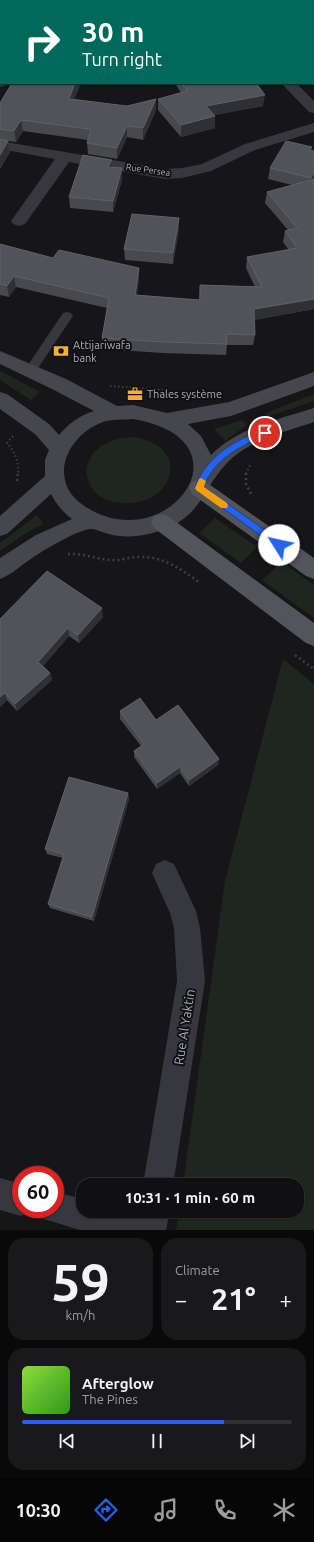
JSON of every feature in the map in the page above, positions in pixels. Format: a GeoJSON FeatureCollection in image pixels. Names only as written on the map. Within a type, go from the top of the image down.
{"type":"FeatureCollection","features":[{"type":"Feature","properties":{"kind":"main road"},"geometry":{"type":"LineString","coordinates":[[0,358],[59,384],[114,413]]}},
{"type":"Feature","properties":{"kind":"main road"},"geometry":{"type":"LineString","coordinates":[[169,420],[231,409],[314,379]]}},
{"type":"Feature","properties":{"kind":"main road"},"geometry":{"type":"LineString","coordinates":[[0,399],[42,429],[59,448]]}},
{"type":"Feature","properties":{"kind":"main road"},"geometry":{"type":"LineString","coordinates":[[200,484],[203,468],[202,456],[197,446],[180,427],[169,420],[152,414],[133,412],[114,413],[97,417],[81,425],[69,435],[59,448],[54,463],[54,479],[61,495],[73,510],[91,520],[108,526],[126,528],[144,527],[162,522],[185,508],[200,484],[218,460],[228,451],[246,440],[314,415]]}},
{"type":"Feature","properties":{"kind":"main road"},"geometry":{"type":"LineString","coordinates":[[0,528],[54,479]]}},
{"type":"Feature","properties":{"kind":"main road"},"geometry":{"type":"LineString","coordinates":[[200,484],[314,570]]}},
{"type":"Feature","properties":{"kind":"main road"},"geometry":{"type":"LineString","coordinates":[[0,570],[33,546],[71,527],[91,520]]}},
{"type":"Feature","properties":{"kind":"main road"},"geometry":{"type":"LineString","coordinates":[[162,522],[314,636]]}},
{"type":"Feature","properties":{"kind":"street"},"geometry":{"type":"LineString","coordinates":[[289,84],[314,109]]}},
{"type":"Feature","properties":{"kind":"street","name":"Rue Persea"},"geometry":{"type":"LineString","coordinates":[[0,145],[165,174],[174,174],[206,168],[250,147],[314,128]]}},
{"type":"Feature","properties":{"kind":"street"},"geometry":{"type":"LineString","coordinates":[[19,221],[65,156]]}},
{"type":"Feature","properties":{"kind":"street","name":"Rue Al Yaktin"},"geometry":{"type":"LineString","coordinates":[[159,1178],[191,981],[187,928],[184,911],[165,872]]}},
{"type":"Feature","properties":{"kind":"street"},"geometry":{"type":"LineString","coordinates":[[0,1194],[12,1197]]}},
{"type":"Feature","properties":{"kind":"street"},"geometry":{"type":"LineString","coordinates":[[64,1210],[141,1230]]}},
{"type":"Feature","properties":{"kind":"street"},"geometry":{"type":"LineString","coordinates":[[150,1230],[153,1218]]}},
{"type":"Feature","properties":{"kind":"lane"},"geometry":{"type":"LineString","coordinates":[[30,371],[67,316]]}},
{"type":"Feature","properties":{"kind":"path"},"geometry":{"type":"LineString","coordinates":[[252,497],[245,481],[246,473],[254,459]]}},
{"type":"Feature","properties":{"kind":"path"},"geometry":{"type":"LineString","coordinates":[[62,556],[77,553],[114,560],[141,557],[162,560],[173,564],[205,586]]}},
{"type":"Feature","properties":{"kind":"path"},"geometry":{"type":"LineString","coordinates":[[290,651],[314,669]]}},
{"type":"Feature","properties":{"kind":"shaded area"},"geometry":{"type":"Polygon","coordinates":[[[0,371],[40,392],[31,400],[0,380],[0,371]]]}},
{"type":"Feature","properties":{"kind":"shaded area"},"geometry":{"type":"Polygon","coordinates":[[[314,394],[314,401],[267,417],[265,416],[266,413],[314,394]]]}},
{"type":"Feature","properties":{"kind":"shaded area"},"geometry":{"type":"Polygon","coordinates":[[[242,420],[247,425],[225,441],[214,429],[242,420]]]}},
{"type":"Feature","properties":{"kind":"shaded area"},"geometry":{"type":"Polygon","coordinates":[[[135,437],[153,443],[164,451],[170,462],[170,475],[168,481],[159,492],[143,501],[131,503],[112,502],[99,495],[90,485],[87,472],[90,460],[98,448],[113,440],[135,437]]]}},
{"type":"Feature","properties":{"kind":"shaded area"},"geometry":{"type":"Polygon","coordinates":[[[37,515],[43,524],[26,533],[0,551],[0,543],[37,515]]]}},
{"type":"Feature","properties":{"kind":"shaded area"},"geometry":{"type":"Polygon","coordinates":[[[215,518],[257,547],[241,563],[199,533],[215,518]]]}},
{"type":"Feature","properties":{"kind":"shaded area"},"geometry":{"type":"Polygon","coordinates":[[[282,562],[314,585],[314,618],[262,580],[282,562]]]}},
{"type":"Feature","properties":{"kind":"shaded area"},"geometry":{"type":"Polygon","coordinates":[[[283,659],[314,684],[314,1230],[176,1230],[178,1218],[304,1218],[304,1178],[184,1178],[225,881],[283,659]]]}},
{"type":"Feature","properties":{"kind":"building"},"geometry":{"type":"Polygon","coordinates":[[[11,84],[75,84],[69,99],[127,106],[156,99],[143,128],[127,126],[117,148],[87,143],[91,130],[89,129],[21,120],[14,131],[0,129],[0,103],[11,84]]]}},
{"type":"Feature","properties":{"kind":"building"},"geometry":{"type":"Polygon","coordinates":[[[183,84],[257,84],[265,95],[206,106],[215,116],[181,125],[158,99],[187,91],[183,84]]]}},
{"type":"Feature","properties":{"kind":"building"},"geometry":{"type":"Polygon","coordinates":[[[0,139],[8,141],[0,155],[0,139]]]}},
{"type":"Feature","properties":{"kind":"building"},"geometry":{"type":"Polygon","coordinates":[[[286,141],[312,147],[310,150],[314,151],[314,172],[311,178],[270,168],[286,141]]]}},
{"type":"Feature","properties":{"kind":"building"},"geometry":{"type":"Polygon","coordinates":[[[83,155],[112,160],[108,167],[122,168],[113,201],[69,197],[83,155]]]}},
{"type":"Feature","properties":{"kind":"building"},"geometry":{"type":"Polygon","coordinates":[[[314,179],[314,299],[254,309],[255,335],[226,334],[227,344],[102,338],[109,298],[14,276],[7,286],[0,284],[0,244],[53,258],[59,250],[139,268],[135,295],[200,300],[200,285],[262,287],[247,257],[297,248],[285,231],[297,228],[267,192],[314,179]]]}},
{"type":"Feature","properties":{"kind":"building"},"geometry":{"type":"Polygon","coordinates":[[[132,214],[179,218],[173,253],[124,249],[132,214]]]}},
{"type":"Feature","properties":{"kind":"building"},"geometry":{"type":"Polygon","coordinates":[[[47,571],[102,608],[78,635],[68,628],[38,662],[50,673],[15,704],[5,693],[0,697],[0,619],[47,571]]]}},
{"type":"Feature","properties":{"kind":"building"},"geometry":{"type":"Polygon","coordinates":[[[140,698],[156,720],[178,705],[219,759],[189,780],[180,767],[157,783],[134,751],[144,744],[120,711],[140,698]]]}},
{"type":"Feature","properties":{"kind":"building"},"geometry":{"type":"Polygon","coordinates":[[[69,777],[128,793],[92,917],[48,904],[64,854],[45,849],[69,777]]]}},
{"type":"Feature","properties":{"kind":"slow traffic"},"geometry":{"type":"LineString","coordinates":[[201,481],[199,488],[224,505]]}},
{"type":"Feature","properties":{"kind":"place","name":"Attijariwafa bank"},"geometry":{"type":"Point","coordinates":[61,351]}},
{"type":"Feature","properties":{"kind":"place","name":"Thales système"},"geometry":{"type":"Point","coordinates":[135,394]}},
{"type":"Feature","properties":{"kind":"route"},"geometry":{"type":"LineString","coordinates":[[265,433],[246,440],[228,451],[214,464],[202,480],[199,488],[279,545]]}}]}
